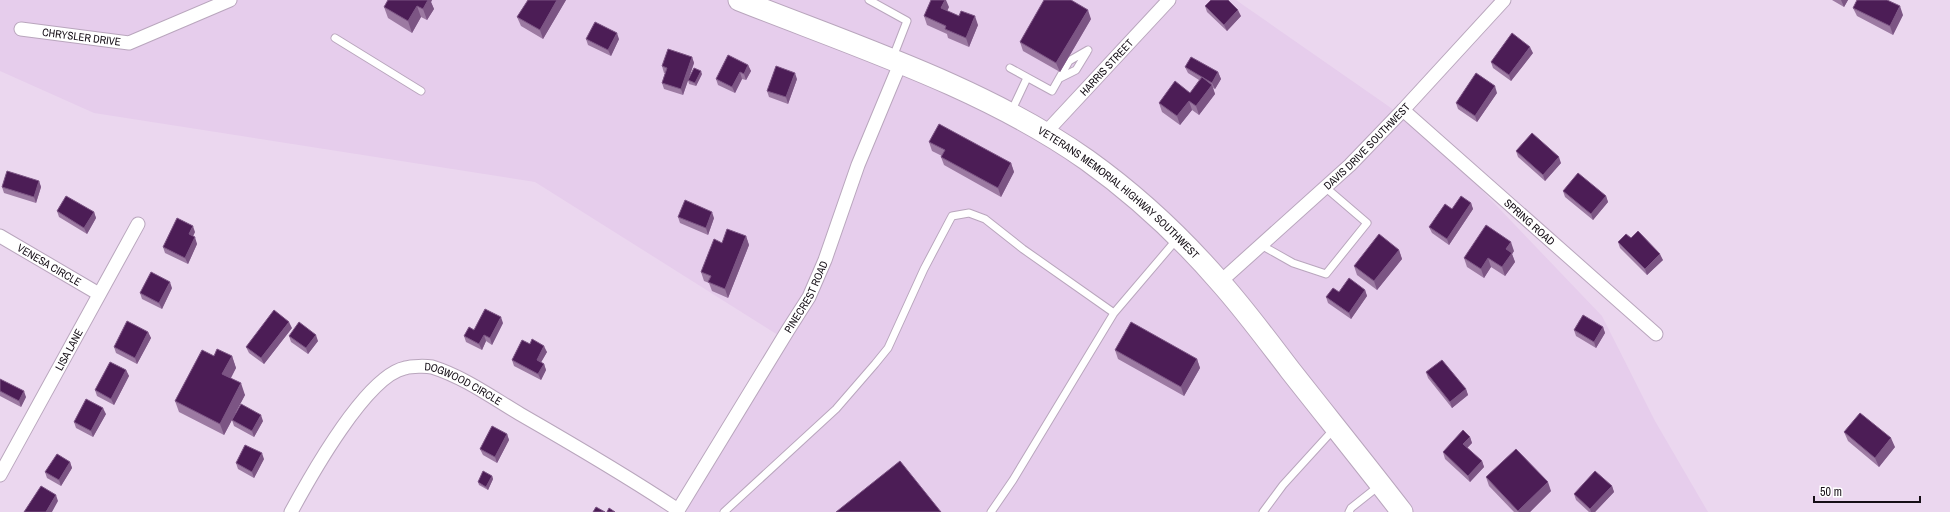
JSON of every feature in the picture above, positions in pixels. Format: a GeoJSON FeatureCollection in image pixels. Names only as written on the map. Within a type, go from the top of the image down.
{"type":"FeatureCollection","features":[{"type":"Feature","properties":{"kind":"main road","name":"VETERANS MEMORIAL HIGHWAY SOUTHWEST"},"geometry":{"type":"LineString","coordinates":[[739,0],[943,82],[1010,114],[1043,132],[1087,160],[1129,193],[1179,238],[1220,282],[1402,512]]}},
{"type":"Feature","properties":{"kind":"street","name":"CHRYSLER DRIVE"},"geometry":{"type":"LineString","coordinates":[[21,29],[129,43],[230,0]]}},
{"type":"Feature","properties":{"kind":"street","name":"HARRIS STREET"},"geometry":{"type":"LineString","coordinates":[[1043,132],[1049,128],[1169,0]]}},
{"type":"Feature","properties":{"kind":"street","name":"DAVIS DRIVE SOUTHWEST"},"geometry":{"type":"LineString","coordinates":[[1220,282],[1350,164],[1403,110],[1504,0]]}},
{"type":"Feature","properties":{"kind":"street","name":"PINECREST ROAD"},"geometry":{"type":"LineString","coordinates":[[678,511],[788,330],[810,297],[896,62]]}},
{"type":"Feature","properties":{"kind":"street","name":"SPRING ROAD"},"geometry":{"type":"LineString","coordinates":[[1403,110],[1656,334]]}},
{"type":"Feature","properties":{"kind":"street","name":"LISA LANE"},"geometry":{"type":"LineString","coordinates":[[0,475],[138,224]]}},
{"type":"Feature","properties":{"kind":"street","name":"VENESA CIRCLE"},"geometry":{"type":"LineString","coordinates":[[0,236],[99,294]]}},
{"type":"Feature","properties":{"kind":"street","name":"DOGWOOD CIRCLE"},"geometry":{"type":"LineString","coordinates":[[290,512],[314,470],[362,402],[384,378],[405,368],[431,367],[463,381],[638,483],[678,511]]}},
{"type":"Feature","properties":{"kind":"lane"},"geometry":{"type":"LineString","coordinates":[[869,0],[907,21],[896,62]]}},
{"type":"Feature","properties":{"kind":"lane"},"geometry":{"type":"LineString","coordinates":[[335,38],[420,91]]}},
{"type":"Feature","properties":{"kind":"lane"},"geometry":{"type":"LineString","coordinates":[[1010,68],[1052,91],[1060,78]]}},
{"type":"Feature","properties":{"kind":"lane"},"geometry":{"type":"LineString","coordinates":[[1010,114],[1027,78]]}},
{"type":"Feature","properties":{"kind":"lane"},"geometry":{"type":"LineString","coordinates":[[1261,245],[1293,263],[1326,274],[1367,223],[1325,187]]}},
{"type":"Feature","properties":{"kind":"lane"},"geometry":{"type":"LineString","coordinates":[[724,512],[836,409],[888,348],[924,269],[952,216],[968,213],[985,219],[1114,313]]}},
{"type":"Feature","properties":{"kind":"lane"},"geometry":{"type":"LineString","coordinates":[[991,512],[1013,480],[1114,313],[1179,238]]}},
{"type":"Feature","properties":{"kind":"lane"},"geometry":{"type":"LineString","coordinates":[[1263,512],[1283,485],[1336,428]]}},
{"type":"Feature","properties":{"kind":"lane"},"geometry":{"type":"LineString","coordinates":[[1351,511],[1380,484]]}},
{"type":"Feature","properties":{"kind":"shaded area"},"geometry":{"type":"Polygon","coordinates":[[[0,0],[1236,0],[1427,133],[1602,316],[1655,421],[1708,512],[686,512],[786,340],[535,182],[94,113],[0,71],[0,0]]]}},
{"type":"Feature","properties":{"kind":"building"},"geometry":{"type":"Polygon","coordinates":[[[388,0],[428,0],[423,9],[417,6],[408,21],[384,7],[388,0]]]}},
{"type":"Feature","properties":{"kind":"building"},"geometry":{"type":"Polygon","coordinates":[[[528,0],[557,0],[540,30],[517,17],[528,0]]]}},
{"type":"Feature","properties":{"kind":"building"},"geometry":{"type":"Polygon","coordinates":[[[931,0],[945,0],[941,8],[959,16],[961,11],[975,16],[966,38],[945,29],[946,26],[924,16],[931,0]]]}},
{"type":"Feature","properties":{"kind":"building"},"geometry":{"type":"Polygon","coordinates":[[[1044,0],[1071,0],[1088,10],[1056,63],[1020,42],[1044,0]]]}},
{"type":"Feature","properties":{"kind":"building"},"geometry":{"type":"Polygon","coordinates":[[[1211,0],[1228,0],[1238,10],[1224,25],[1205,6],[1211,0]]]}},
{"type":"Feature","properties":{"kind":"building"},"geometry":{"type":"Polygon","coordinates":[[[1857,0],[1887,0],[1900,6],[1890,26],[1853,8],[1857,0]]]}},
{"type":"Feature","properties":{"kind":"building"},"geometry":{"type":"Polygon","coordinates":[[[595,22],[617,33],[608,50],[586,39],[595,22]]]}},
{"type":"Feature","properties":{"kind":"building"},"geometry":{"type":"Polygon","coordinates":[[[1512,33],[1530,47],[1509,75],[1491,62],[1512,33]]]}},
{"type":"Feature","properties":{"kind":"building"},"geometry":{"type":"Polygon","coordinates":[[[668,49],[692,57],[681,89],[662,83],[667,68],[662,66],[668,49]]]}},
{"type":"Feature","properties":{"kind":"building"},"geometry":{"type":"Polygon","coordinates":[[[728,55],[748,65],[744,74],[740,72],[732,87],[716,79],[728,55]]]}},
{"type":"Feature","properties":{"kind":"building"},"geometry":{"type":"Polygon","coordinates":[[[1191,57],[1218,72],[1212,83],[1185,67],[1191,57]]]}},
{"type":"Feature","properties":{"kind":"building"},"geometry":{"type":"Polygon","coordinates":[[[776,66],[795,73],[786,97],[767,91],[776,66]]]}},
{"type":"Feature","properties":{"kind":"building"},"geometry":{"type":"Polygon","coordinates":[[[694,68],[701,71],[695,83],[688,80],[694,68]]]}},
{"type":"Feature","properties":{"kind":"building"},"geometry":{"type":"Polygon","coordinates":[[[1476,73],[1495,86],[1475,116],[1456,103],[1476,73]]]}},
{"type":"Feature","properties":{"kind":"building"},"geometry":{"type":"Polygon","coordinates":[[[1202,77],[1212,85],[1196,106],[1189,101],[1177,116],[1159,103],[1175,81],[1190,93],[1202,77]]]}},
{"type":"Feature","properties":{"kind":"building"},"geometry":{"type":"Polygon","coordinates":[[[939,124],[1011,163],[998,188],[941,157],[945,150],[929,142],[939,124]]]}},
{"type":"Feature","properties":{"kind":"building"},"geometry":{"type":"Polygon","coordinates":[[[1532,133],[1559,157],[1543,175],[1516,151],[1532,133]]]}},
{"type":"Feature","properties":{"kind":"building"},"geometry":{"type":"Polygon","coordinates":[[[7,171],[39,181],[34,197],[2,187],[7,171]]]}},
{"type":"Feature","properties":{"kind":"building"},"geometry":{"type":"Polygon","coordinates":[[[1578,173],[1606,196],[1591,214],[1563,191],[1578,173]]]}},
{"type":"Feature","properties":{"kind":"building"},"geometry":{"type":"Polygon","coordinates":[[[66,196],[94,212],[84,228],[57,211],[66,196]]]}},
{"type":"Feature","properties":{"kind":"building"},"geometry":{"type":"Polygon","coordinates":[[[1461,196],[1471,203],[1447,239],[1429,227],[1445,204],[1452,209],[1461,196]]]}},
{"type":"Feature","properties":{"kind":"building"},"geometry":{"type":"Polygon","coordinates":[[[685,200],[712,212],[706,228],[678,217],[685,200]]]}},
{"type":"Feature","properties":{"kind":"building"},"geometry":{"type":"Polygon","coordinates":[[[177,218],[193,226],[189,234],[195,237],[185,258],[163,247],[177,218]]]}},
{"type":"Feature","properties":{"kind":"building"},"geometry":{"type":"Polygon","coordinates":[[[1486,225],[1511,242],[1506,249],[1512,253],[1502,267],[1488,258],[1481,269],[1464,258],[1486,225]]]}},
{"type":"Feature","properties":{"kind":"building"},"geometry":{"type":"Polygon","coordinates":[[[727,229],[746,236],[725,289],[708,282],[711,276],[701,272],[714,239],[722,243],[727,229]]]}},
{"type":"Feature","properties":{"kind":"building"},"geometry":{"type":"Polygon","coordinates":[[[1638,231],[1660,254],[1645,269],[1618,242],[1626,234],[1631,238],[1638,231]]]}},
{"type":"Feature","properties":{"kind":"building"},"geometry":{"type":"Polygon","coordinates":[[[1379,234],[1399,250],[1374,281],[1354,266],[1379,234]]]}},
{"type":"Feature","properties":{"kind":"building"},"geometry":{"type":"Polygon","coordinates":[[[151,272],[170,282],[159,303],[140,293],[151,272]]]}},
{"type":"Feature","properties":{"kind":"building"},"geometry":{"type":"Polygon","coordinates":[[[1349,278],[1365,290],[1349,313],[1326,297],[1333,288],[1339,292],[1349,278]]]}},
{"type":"Feature","properties":{"kind":"building"},"geometry":{"type":"Polygon","coordinates":[[[485,309],[501,317],[490,338],[484,335],[479,344],[464,336],[469,327],[474,330],[485,309]]]}},
{"type":"Feature","properties":{"kind":"building"},"geometry":{"type":"Polygon","coordinates":[[[274,310],[289,322],[261,358],[246,347],[274,310]]]}},
{"type":"Feature","properties":{"kind":"building"},"geometry":{"type":"Polygon","coordinates":[[[1583,315],[1603,327],[1594,342],[1574,330],[1583,315]]]}},
{"type":"Feature","properties":{"kind":"building"},"geometry":{"type":"Polygon","coordinates":[[[127,321],[148,332],[135,358],[114,347],[127,321]]]}},
{"type":"Feature","properties":{"kind":"building"},"geometry":{"type":"Polygon","coordinates":[[[299,322],[316,335],[306,348],[289,336],[299,322]]]}},
{"type":"Feature","properties":{"kind":"building"},"geometry":{"type":"Polygon","coordinates":[[[1131,322],[1197,359],[1181,387],[1115,350],[1131,322]]]}},
{"type":"Feature","properties":{"kind":"building"},"geometry":{"type":"Polygon","coordinates":[[[532,339],[544,346],[537,360],[544,364],[538,374],[512,360],[522,340],[530,344],[532,339]]]}},
{"type":"Feature","properties":{"kind":"building"},"geometry":{"type":"Polygon","coordinates":[[[217,349],[232,356],[222,374],[241,383],[220,424],[175,401],[202,350],[214,356],[217,349]]]}},
{"type":"Feature","properties":{"kind":"building"},"geometry":{"type":"Polygon","coordinates":[[[1442,360],[1466,389],[1450,402],[1426,372],[1442,360]]]}},
{"type":"Feature","properties":{"kind":"building"},"geometry":{"type":"Polygon","coordinates":[[[110,362],[126,370],[111,399],[95,390],[110,362]]]}},
{"type":"Feature","properties":{"kind":"building"},"geometry":{"type":"Polygon","coordinates":[[[0,379],[24,391],[19,401],[0,391],[0,379]]]}},
{"type":"Feature","properties":{"kind":"building"},"geometry":{"type":"Polygon","coordinates":[[[86,399],[103,408],[91,431],[74,422],[86,399]]]}},
{"type":"Feature","properties":{"kind":"building"},"geometry":{"type":"Polygon","coordinates":[[[241,404],[261,415],[252,431],[232,420],[241,404]]]}},
{"type":"Feature","properties":{"kind":"building"},"geometry":{"type":"Polygon","coordinates":[[[1860,413],[1891,438],[1875,458],[1844,432],[1860,413]]]}},
{"type":"Feature","properties":{"kind":"building"},"geometry":{"type":"Polygon","coordinates":[[[492,426],[507,434],[495,457],[480,449],[492,426]]]}},
{"type":"Feature","properties":{"kind":"building"},"geometry":{"type":"Polygon","coordinates":[[[1463,430],[1470,437],[1463,444],[1482,461],[1468,476],[1443,452],[1463,430]]]}},
{"type":"Feature","properties":{"kind":"building"},"geometry":{"type":"Polygon","coordinates":[[[245,445],[262,453],[252,472],[236,463],[245,445]]]}},
{"type":"Feature","properties":{"kind":"building"},"geometry":{"type":"Polygon","coordinates":[[[1516,449],[1548,482],[1518,511],[1486,477],[1516,449]]]}},
{"type":"Feature","properties":{"kind":"building"},"geometry":{"type":"Polygon","coordinates":[[[57,454],[70,462],[59,480],[45,472],[57,454]]]}},
{"type":"Feature","properties":{"kind":"building"},"geometry":{"type":"Polygon","coordinates":[[[900,461],[941,512],[836,512],[900,461]]]}},
{"type":"Feature","properties":{"kind":"building"},"geometry":{"type":"Polygon","coordinates":[[[483,471],[492,476],[486,487],[478,482],[483,471]]]}},
{"type":"Feature","properties":{"kind":"building"},"geometry":{"type":"Polygon","coordinates":[[[1595,471],[1612,486],[1590,509],[1574,494],[1595,471]]]}},
{"type":"Feature","properties":{"kind":"building"},"geometry":{"type":"Polygon","coordinates":[[[41,486],[56,495],[46,512],[24,512],[41,486]]]}},
{"type":"Feature","properties":{"kind":"building"},"geometry":{"type":"Polygon","coordinates":[[[596,507],[605,512],[593,512],[596,507]]]}},
{"type":"Feature","properties":{"kind":"building"},"geometry":{"type":"Polygon","coordinates":[[[609,508],[615,512],[607,512],[609,508]]]}}]}
